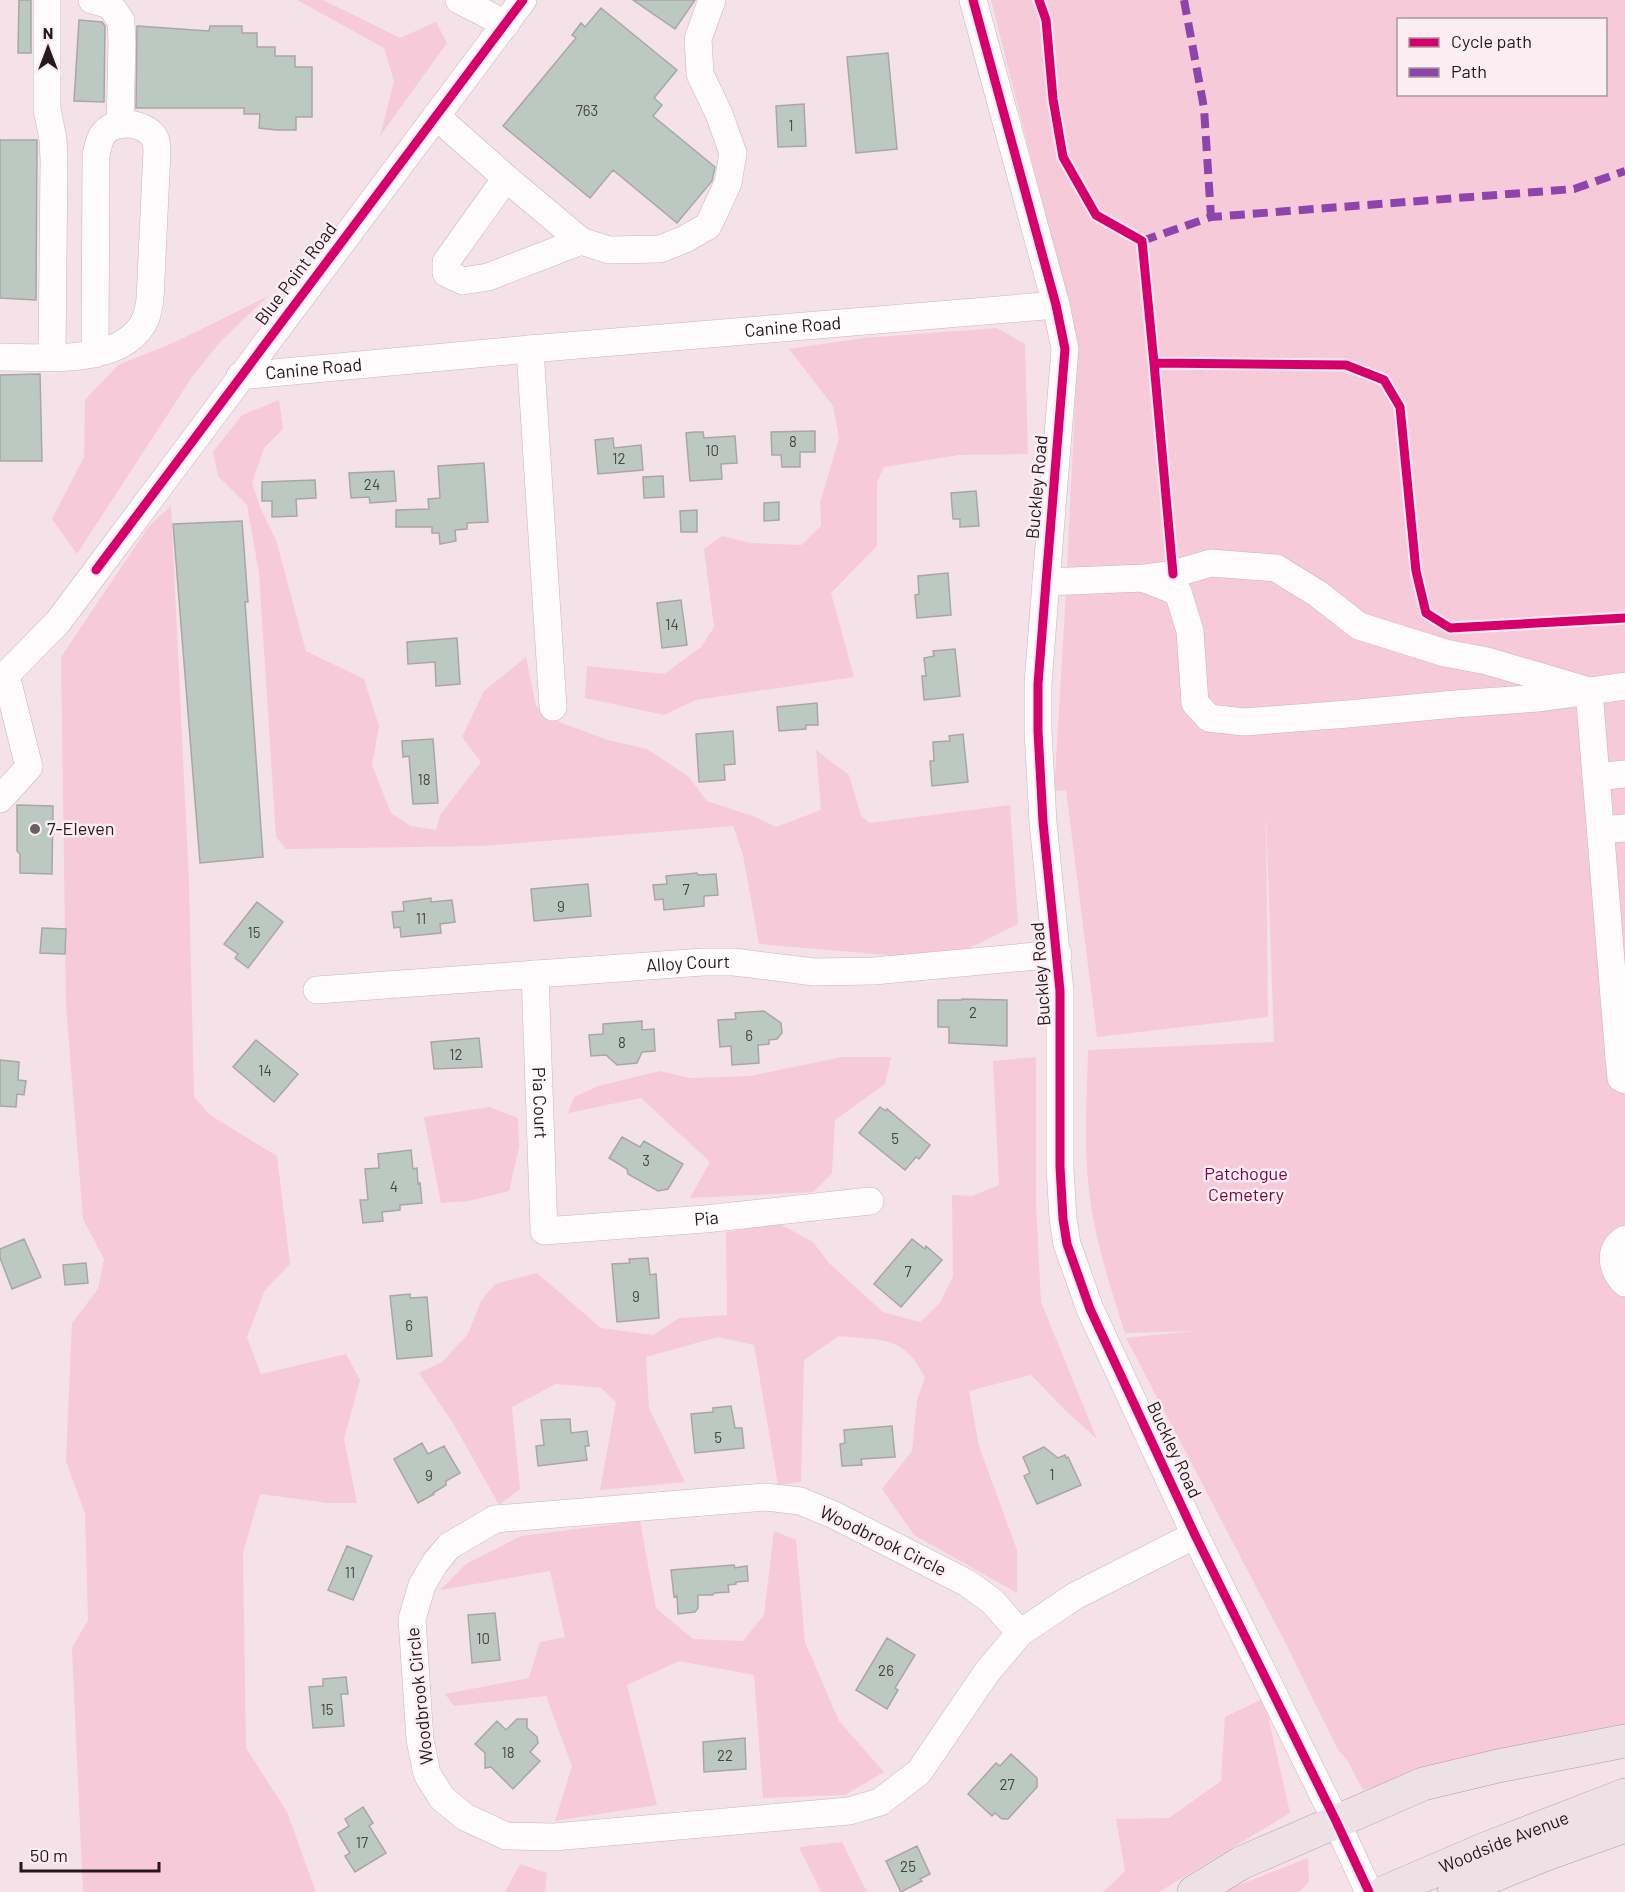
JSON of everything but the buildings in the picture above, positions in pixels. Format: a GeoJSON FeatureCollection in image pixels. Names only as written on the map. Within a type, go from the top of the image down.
{"type":"FeatureCollection","features":[{"type":"Feature","properties":{"kind":"main road"},"geometry":{"type":"LineString","coordinates":[[1194,1892],[1241,1863],[1423,1784],[1625,1741]]}},
{"type":"Feature","properties":{"kind":"main road","name":"Woodside Avenue"},"geometry":{"type":"LineString","coordinates":[[1386,1892],[1625,1795]]}},
{"type":"Feature","properties":{"kind":"main road","name":"Woodside Avenue"},"geometry":{"type":"LineString","coordinates":[[1454,1892],[1541,1856],[1625,1826]]}},
{"type":"Feature","properties":{"kind":"street"},"geometry":{"type":"LineString","coordinates":[[47,0],[46,109],[53,139],[54,160],[52,357]]}},
{"type":"Feature","properties":{"kind":"street"},"geometry":{"type":"LineString","coordinates":[[92,0],[110,5],[121,21],[120,125]]}},
{"type":"Feature","properties":{"kind":"street"},"geometry":{"type":"LineString","coordinates":[[459,0],[506,24]]}},
{"type":"Feature","properties":{"kind":"street","name":"Blue Point Road"},"geometry":{"type":"LineString","coordinates":[[3,676],[58,622],[523,0]]}},
{"type":"Feature","properties":{"kind":"street"},"geometry":{"type":"LineString","coordinates":[[436,116],[581,241],[609,250],[660,249],[708,226],[729,183],[733,153],[719,114],[700,74],[698,39],[712,0]]}},
{"type":"Feature","properties":{"kind":"street","name":"Buckley Road"},"geometry":{"type":"LineString","coordinates":[[973,0],[1056,305],[1065,349],[1038,684],[1038,731],[1043,822],[1058,954],[1061,1023],[1061,1196],[1068,1244],[1090,1310],[1195,1535],[1369,1892]]}},
{"type":"Feature","properties":{"kind":"street"},"geometry":{"type":"LineString","coordinates":[[0,357],[95,354],[115,348],[132,336],[145,319],[150,300],[156,139],[148,130],[135,125],[110,127],[98,144],[96,155],[95,354]]}},
{"type":"Feature","properties":{"kind":"street"},"geometry":{"type":"LineString","coordinates":[[506,178],[447,262],[446,273],[463,281],[488,277],[581,241]]}},
{"type":"Feature","properties":{"kind":"street","name":"Canine Road"},"geometry":{"type":"LineString","coordinates":[[240,376],[1056,305]]}},
{"type":"Feature","properties":{"kind":"street"},"geometry":{"type":"LineString","coordinates":[[530,349],[553,707]]}},
{"type":"Feature","properties":{"kind":"street"},"geometry":{"type":"LineString","coordinates":[[1046,582],[1144,578],[1173,574],[1211,563],[1276,568],[1317,594],[1359,626],[1445,653],[1487,661],[1590,691]]}},
{"type":"Feature","properties":{"kind":"street"},"geometry":{"type":"LineString","coordinates":[[1144,578],[1178,592],[1190,631],[1195,703],[1209,718],[1244,722],[1539,698],[1625,686]]}},
{"type":"Feature","properties":{"kind":"street"},"geometry":{"type":"LineString","coordinates":[[0,799],[29,767],[3,676]]}},
{"type":"Feature","properties":{"kind":"street"},"geometry":{"type":"LineString","coordinates":[[1590,691],[1596,777],[1613,829],[1623,1065]]}},
{"type":"Feature","properties":{"kind":"street"},"geometry":{"type":"LineString","coordinates":[[1596,777],[1625,774]]}},
{"type":"Feature","properties":{"kind":"street","name":"Alloy Court"},"geometry":{"type":"LineString","coordinates":[[317,990],[703,962],[734,962],[814,972],[874,971],[1058,954]]}},
{"type":"Feature","properties":{"kind":"street","name":"Pia Court"},"geometry":{"type":"LineString","coordinates":[[535,974],[544,1231]]}},
{"type":"Feature","properties":{"kind":"street","name":"Pia"},"geometry":{"type":"LineString","coordinates":[[544,1231],[705,1219],[870,1201]]}},
{"type":"Feature","properties":{"kind":"street"},"geometry":{"type":"LineString","coordinates":[[1625,1239],[1620,1241],[1614,1250],[1612,1262],[1618,1276],[1625,1283]]}},
{"type":"Feature","properties":{"kind":"street","name":"Woodbrook Circle"},"geometry":{"type":"LineString","coordinates":[[1020,1633],[992,1601],[967,1583],[834,1515],[800,1502],[766,1497],[736,1498],[495,1519],[449,1546],[435,1563],[422,1585],[412,1619],[420,1740],[427,1774],[442,1798],[465,1817],[506,1836],[554,1837],[849,1811],[880,1802],[919,1772],[987,1672],[1020,1633],[1075,1596],[1195,1535]]}},
{"type":"Feature","properties":{"kind":"green space"},"geometry":{"type":"Polygon","coordinates":[[[297,0],[323,0],[400,38],[436,22],[447,43],[380,136],[394,81],[384,48],[297,0]]]}},
{"type":"Feature","properties":{"kind":"green space","name":"Patchogue Cemetery"},"geometry":{"type":"Polygon","coordinates":[[[991,0],[1625,0],[1625,1726],[1532,1743],[1363,1790],[1347,1760],[1338,1750],[1285,1642],[1126,1338],[1193,1331],[1125,1333],[1100,1249],[1090,1198],[1086,1143],[1088,1050],[1274,1042],[1266,813],[1268,1017],[1097,1037],[1066,790],[1054,791],[1078,343],[991,0]]]}},
{"type":"Feature","properties":{"kind":"green space"},"geometry":{"type":"Polygon","coordinates":[[[268,296],[221,341],[192,377],[77,554],[52,519],[84,457],[85,400],[118,365],[173,343],[268,296]]]}},
{"type":"Feature","properties":{"kind":"green space"},"geometry":{"type":"Polygon","coordinates":[[[997,328],[1025,344],[1028,454],[959,455],[884,467],[877,482],[877,546],[831,593],[854,677],[696,700],[664,715],[585,698],[587,666],[664,674],[701,647],[714,627],[704,549],[722,536],[750,543],[801,545],[821,526],[820,503],[839,438],[833,406],[789,349],[863,338],[997,328]]]}},
{"type":"Feature","properties":{"kind":"green space"},"geometry":{"type":"Polygon","coordinates":[[[279,400],[283,429],[264,448],[252,483],[260,507],[276,540],[306,651],[364,679],[379,726],[372,765],[391,813],[411,826],[436,830],[440,815],[481,762],[462,737],[484,691],[526,657],[536,706],[562,723],[608,740],[647,749],[688,776],[707,801],[756,817],[776,827],[821,810],[816,750],[849,775],[861,816],[870,823],[1010,805],[1018,924],[946,960],[759,944],[743,855],[733,826],[482,846],[286,849],[276,837],[259,573],[247,505],[218,476],[213,452],[242,415],[279,400]]]}},
{"type":"Feature","properties":{"kind":"green space"},"geometry":{"type":"Polygon","coordinates":[[[171,506],[189,882],[194,1097],[210,1115],[277,1156],[290,1264],[265,1290],[247,1337],[261,1374],[346,1354],[360,1380],[344,1439],[357,1503],[328,1503],[260,1494],[243,1553],[246,1748],[287,1812],[316,1892],[83,1892],[72,1648],[88,1620],[85,1513],[66,1461],[72,1323],[98,1289],[104,1259],[83,1219],[66,1005],[61,657],[149,526],[171,506]]]}},
{"type":"Feature","properties":{"kind":"green space"},"geometry":{"type":"Polygon","coordinates":[[[842,1057],[891,1057],[885,1084],[835,1120],[832,1173],[813,1192],[690,1198],[710,1162],[641,1098],[568,1113],[574,1097],[598,1086],[660,1071],[690,1078],[750,1076],[842,1057]]]}},
{"type":"Feature","properties":{"kind":"green space"},"geometry":{"type":"Polygon","coordinates":[[[1036,1057],[1036,1203],[1041,1302],[1097,1439],[1031,1375],[969,1391],[979,1446],[1017,1550],[1017,1593],[914,1535],[882,1489],[912,1451],[917,1400],[925,1378],[909,1354],[890,1342],[880,1340],[839,1336],[804,1360],[801,1482],[778,1485],[754,1345],[718,1337],[646,1357],[649,1408],[685,1482],[600,1490],[616,1402],[601,1388],[556,1384],[512,1407],[520,1489],[499,1505],[453,1423],[419,1373],[442,1362],[468,1334],[481,1301],[495,1284],[537,1273],[601,1328],[653,1335],[679,1318],[727,1315],[726,1232],[778,1223],[813,1242],[829,1263],[883,1312],[920,1322],[940,1303],[953,1276],[952,1195],[972,1196],[999,1185],[993,1061],[1036,1057]]]}},
{"type":"Feature","properties":{"kind":"green space"},"geometry":{"type":"Polygon","coordinates":[[[489,1107],[518,1118],[519,1147],[509,1191],[469,1201],[441,1203],[424,1117],[489,1107]]]}},
{"type":"Feature","properties":{"kind":"green space"},"geometry":{"type":"Polygon","coordinates":[[[640,1521],[656,1608],[693,1639],[743,1641],[764,1615],[774,1531],[796,1540],[805,1642],[839,1721],[884,1772],[845,1795],[763,1798],[754,1675],[679,1661],[627,1685],[657,1805],[555,1821],[572,1766],[546,1696],[454,1706],[445,1694],[529,1678],[540,1642],[565,1637],[550,1571],[440,1590],[466,1564],[521,1536],[640,1521]]]}},
{"type":"Feature","properties":{"kind":"green space"},"geometry":{"type":"Polygon","coordinates":[[[1264,1698],[1290,1813],[1159,1892],[1103,1892],[1125,1871],[1116,1819],[1169,1818],[1221,1781],[1225,1717],[1264,1698]]]}},
{"type":"Feature","properties":{"kind":"green space"},"geometry":{"type":"Polygon","coordinates":[[[842,1842],[867,1892],[821,1892],[799,1847],[842,1842]]]}},
{"type":"Feature","properties":{"kind":"green space"},"geometry":{"type":"Polygon","coordinates":[[[1308,1858],[1309,1882],[1299,1892],[1221,1892],[1308,1858]]]}},
{"type":"Feature","properties":{"kind":"green space"},"geometry":{"type":"Polygon","coordinates":[[[520,1864],[547,1873],[545,1892],[505,1892],[520,1864]]]}},
{"type":"Feature","properties":{"kind":"marked path"},"geometry":{"type":"LineString","coordinates":[[1184,0],[1204,108],[1211,217]]}},
{"type":"Feature","properties":{"kind":"marked path"},"geometry":{"type":"LineString","coordinates":[[1142,241],[1211,217],[1574,189],[1625,171]]}},
{"type":"Feature","properties":{"kind":"cycle path"},"geometry":{"type":"LineString","coordinates":[[96,570],[523,0]]}},
{"type":"Feature","properties":{"kind":"cycle path"},"geometry":{"type":"LineString","coordinates":[[973,0],[1056,305],[1065,349],[1038,684],[1038,731],[1043,822],[1060,991],[1060,1167],[1067,1244],[1090,1309],[1195,1535],[1369,1892]]}},
{"type":"Feature","properties":{"kind":"cycle path"},"geometry":{"type":"LineString","coordinates":[[1039,0],[1046,20],[1053,99],[1063,157],[1096,215],[1142,241],[1154,363],[1346,365],[1384,380],[1400,407],[1416,571],[1426,613],[1450,628],[1625,618]]}},
{"type":"Feature","properties":{"kind":"cycle path"},"geometry":{"type":"LineString","coordinates":[[1154,363],[1173,574]]}},
{"type":"Feature","properties":{"kind":"place","name":"7-Eleven"},"geometry":{"type":"Point","coordinates":[35,829]}}]}
